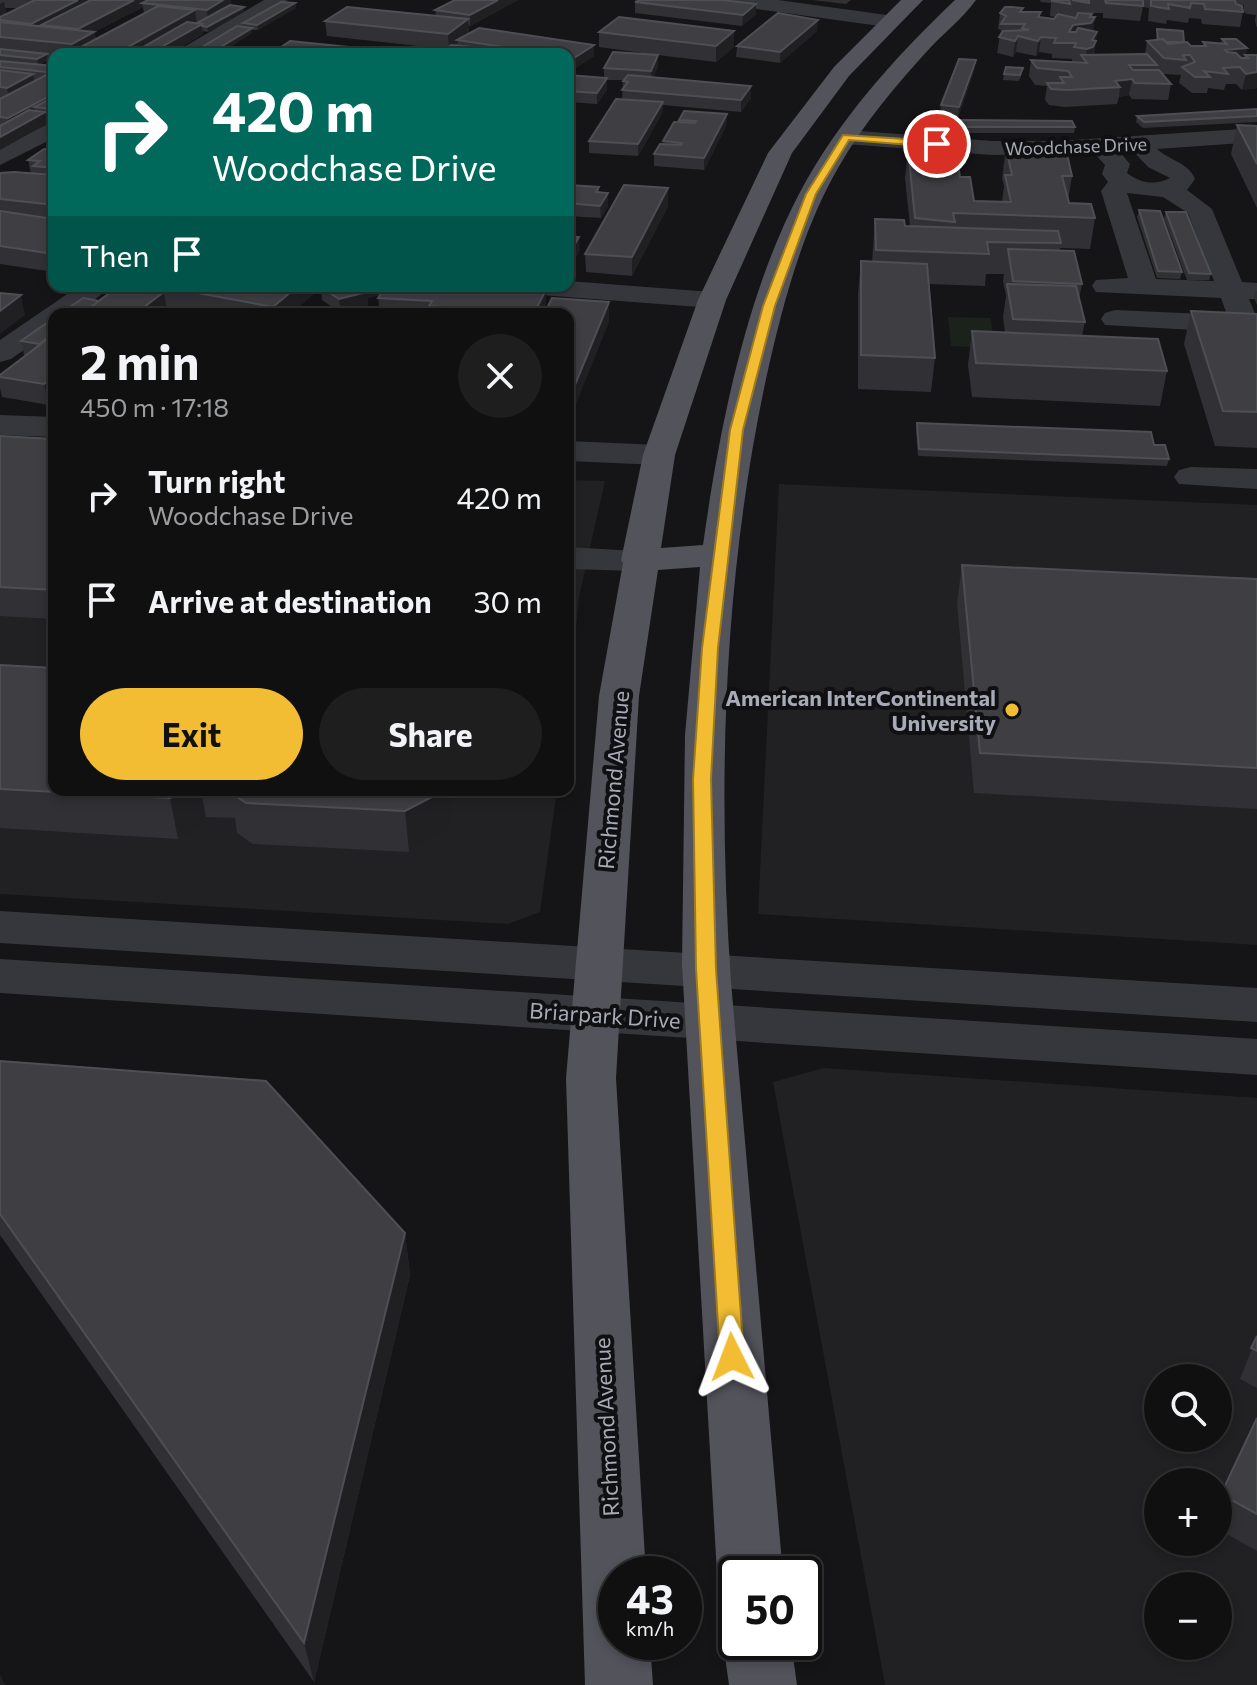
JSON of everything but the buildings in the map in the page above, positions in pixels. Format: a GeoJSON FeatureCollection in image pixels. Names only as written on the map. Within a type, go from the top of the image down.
{"type":"FeatureCollection","features":[{"type":"Feature","properties":{"kind":"main road","name":"Richmond Avenue"},"geometry":{"type":"LineString","coordinates":[[612,1556],[591,1078],[619,696],[639,560],[659,455],[712,300],[780,153],[794,130],[887,21],[913,0]]}},
{"type":"Feature","properties":{"kind":"main road"},"geometry":{"type":"LineString","coordinates":[[748,1556],[736,1419],[712,1022],[706,969],[702,779],[710,648],[737,430],[769,306],[811,194],[846,137],[880,92],[966,0]]}},
{"type":"Feature","properties":{"kind":"main road"},"geometry":{"type":"LineString","coordinates":[[880,92],[869,81],[905,29],[887,21]]}},
{"type":"Feature","properties":{"kind":"main road"},"geometry":{"type":"LineString","coordinates":[[845,70],[852,84],[850,92],[825,129],[833,135],[846,137]]}},
{"type":"Feature","properties":{"kind":"main road"},"geometry":{"type":"LineString","coordinates":[[712,300],[769,306]]}},
{"type":"Feature","properties":{"kind":"main road"},"geometry":{"type":"LineString","coordinates":[[639,560],[720,555]]}},
{"type":"Feature","properties":{"kind":"main road"},"geometry":{"type":"LineString","coordinates":[[617,1660],[619,1685]]}},
{"type":"Feature","properties":{"kind":"main road"},"geometry":{"type":"LineString","coordinates":[[760,1660],[763,1685]]}},
{"type":"Feature","properties":{"kind":"street"},"geometry":{"type":"LineString","coordinates":[[248,0],[276,1]]}},
{"type":"Feature","properties":{"kind":"street"},"geometry":{"type":"LineString","coordinates":[[735,0],[887,21]]}},
{"type":"Feature","properties":{"kind":"street"},"geometry":{"type":"LineString","coordinates":[[194,48],[276,1]]}},
{"type":"Feature","properties":{"kind":"street"},"geometry":{"type":"LineString","coordinates":[[0,158],[48,131]]}},
{"type":"Feature","properties":{"kind":"street","name":"Woodchase Drive"},"geometry":{"type":"LineString","coordinates":[[846,137],[992,148],[1102,147],[1257,135]]}},
{"type":"Feature","properties":{"kind":"street"},"geometry":{"type":"LineString","coordinates":[[1102,147],[1118,164],[1114,174],[1122,182],[1150,190],[1178,185],[1183,179],[1180,172],[1157,162],[1140,145]]}},
{"type":"Feature","properties":{"kind":"street"},"geometry":{"type":"LineString","coordinates":[[1122,182],[1114,191],[1145,288]]}},
{"type":"Feature","properties":{"kind":"street"},"geometry":{"type":"LineString","coordinates":[[1115,319],[1251,325],[1245,291],[1199,209],[1168,189]]}},
{"type":"Feature","properties":{"kind":"street"},"geometry":{"type":"LineString","coordinates":[[1106,286],[1245,291]]}},
{"type":"Feature","properties":{"kind":"street"},"geometry":{"type":"LineString","coordinates":[[574,290],[712,300]]}},
{"type":"Feature","properties":{"kind":"street"},"geometry":{"type":"LineString","coordinates":[[66,308],[89,292]]}},
{"type":"Feature","properties":{"kind":"street"},"geometry":{"type":"LineString","coordinates":[[0,353],[48,320]]}},
{"type":"Feature","properties":{"kind":"street"},"geometry":{"type":"LineString","coordinates":[[0,425],[48,427]]}},
{"type":"Feature","properties":{"kind":"street"},"geometry":{"type":"LineString","coordinates":[[577,451],[659,455]]}},
{"type":"Feature","properties":{"kind":"street"},"geometry":{"type":"LineString","coordinates":[[1191,477],[1257,479]]}},
{"type":"Feature","properties":{"kind":"street"},"geometry":{"type":"LineString","coordinates":[[574,558],[639,560]]}},
{"type":"Feature","properties":{"kind":"street","name":"Briarpark Drive"},"geometry":{"type":"LineString","coordinates":[[0,927],[596,989],[712,1022],[1257,1057]]}},
{"type":"Feature","properties":{"kind":"street","name":"Briarpark Drive"},"geometry":{"type":"LineString","coordinates":[[0,976],[596,989],[706,969],[1257,1005]]}},
{"type":"Feature","properties":{"kind":"shaded area"},"geometry":{"type":"Polygon","coordinates":[[[948,317],[991,318],[994,348],[951,346],[948,317]]]}},
{"type":"Feature","properties":{"kind":"shaded area"},"geometry":{"type":"Polygon","coordinates":[[[0,453],[48,456],[48,796],[556,796],[540,912],[508,924],[0,894],[0,453]]]}},
{"type":"Feature","properties":{"kind":"shaded area"},"geometry":{"type":"Polygon","coordinates":[[[574,480],[605,481],[579,597],[574,650],[574,480]]]}},
{"type":"Feature","properties":{"kind":"shaded area","name":"American InterContinental University"},"geometry":{"type":"Polygon","coordinates":[[[779,484],[1257,505],[1257,945],[758,914],[779,484]]]}},
{"type":"Feature","properties":{"kind":"shaded area"},"geometry":{"type":"Polygon","coordinates":[[[824,1068],[1257,1098],[1257,1685],[885,1685],[773,1082],[824,1068]]]}},
{"type":"Feature","properties":{"kind":"place","name":"American InterContinental University"},"geometry":{"type":"Point","coordinates":[1012,710]}},
{"type":"Feature","properties":{"kind":"route"},"geometry":{"type":"LineString","coordinates":[[732,1357],[712,1022],[706,969],[702,779],[710,648],[737,430],[769,306],[811,194],[846,137],[937,144]]}}]}
